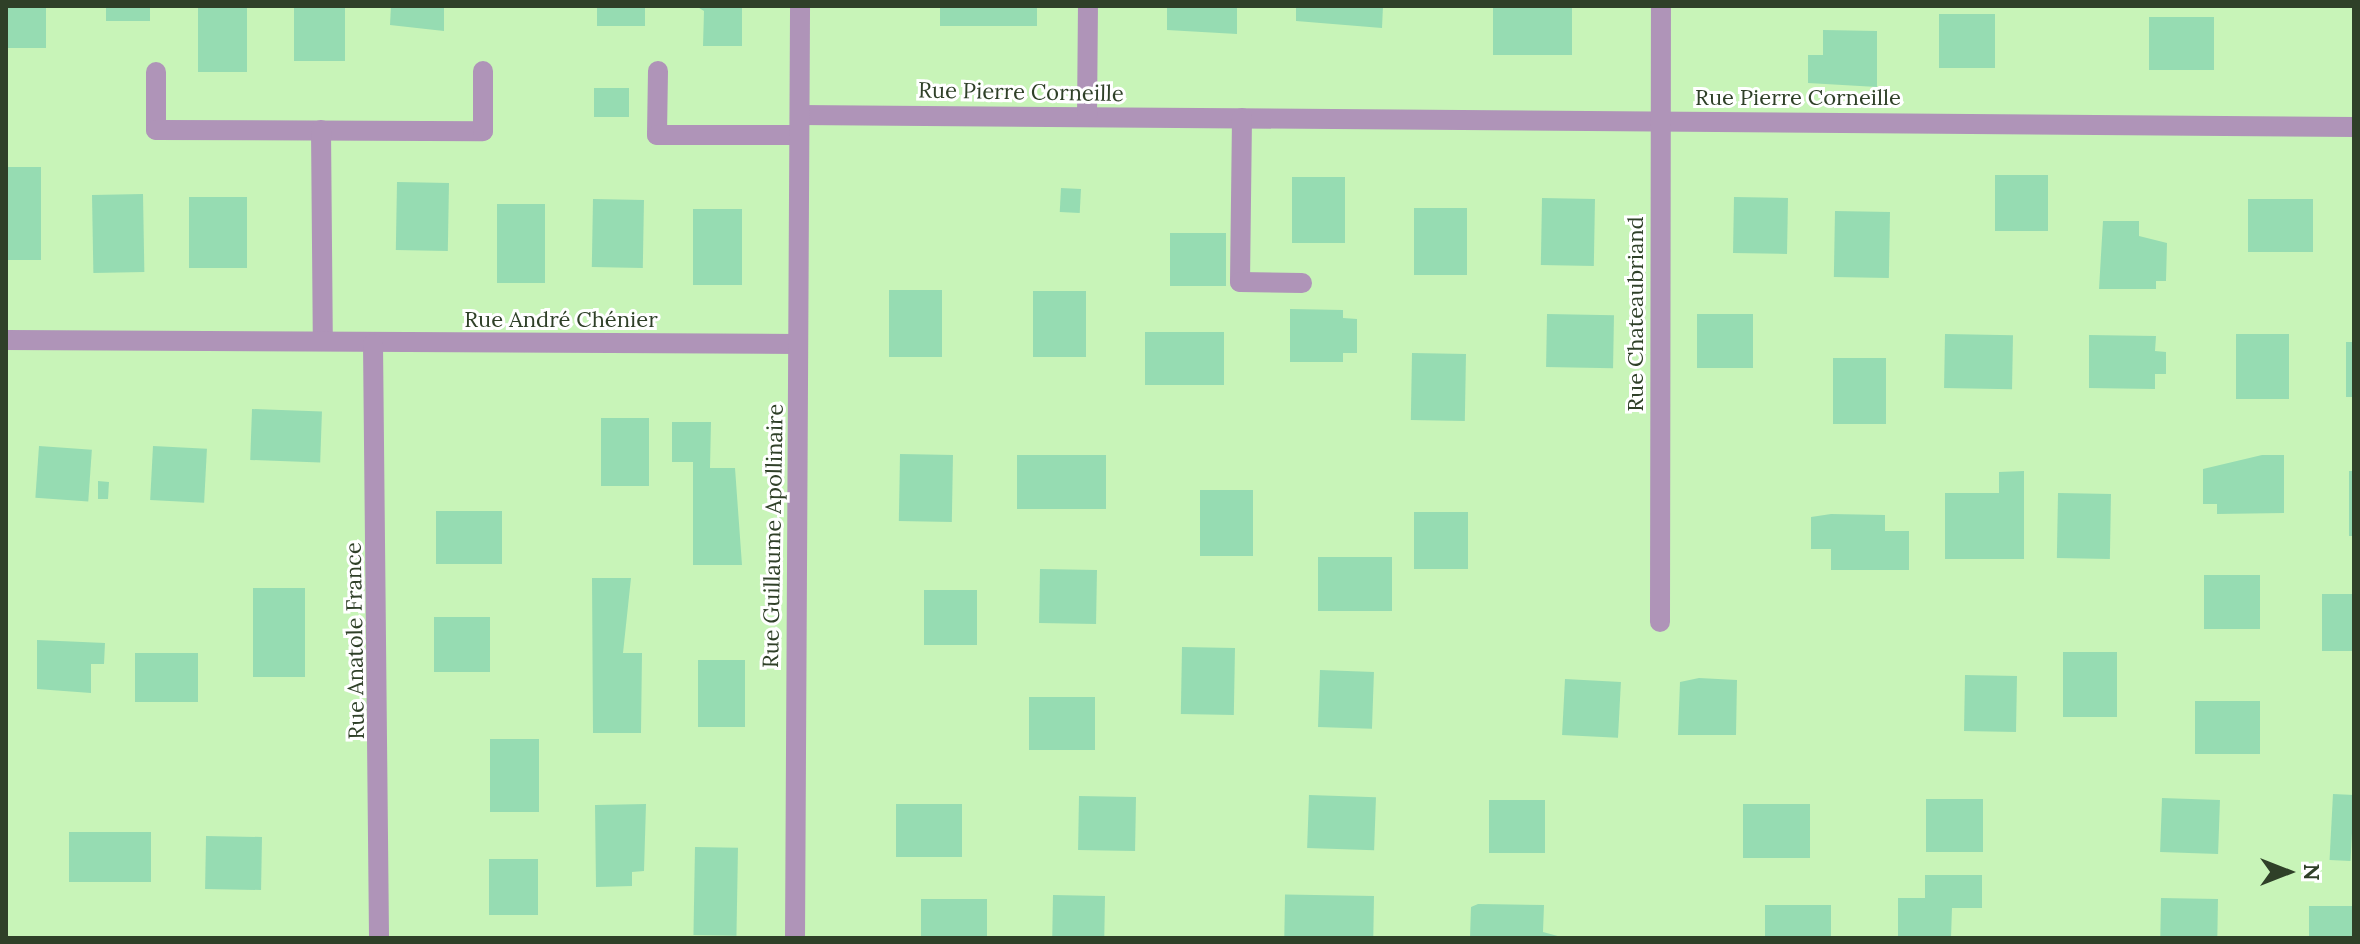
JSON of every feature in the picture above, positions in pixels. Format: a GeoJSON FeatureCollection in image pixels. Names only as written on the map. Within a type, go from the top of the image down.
{"type":"FeatureCollection","features":[{"type":"Feature","properties":{"kind":"street","name":"Rue Guillaume Apollinaire"},"geometry":{"type":"LineString","coordinates":[[795,938],[800,6]]}},
{"type":"Feature","properties":{"kind":"street"},"geometry":{"type":"LineString","coordinates":[[1087,117],[1088,6]]}},
{"type":"Feature","properties":{"kind":"street","name":"Rue Chateaubriand"},"geometry":{"type":"LineString","coordinates":[[1660,622],[1661,6]]}},
{"type":"Feature","properties":{"kind":"street"},"geometry":{"type":"LineString","coordinates":[[156,72],[156,130],[483,131],[483,71]]}},
{"type":"Feature","properties":{"kind":"street"},"geometry":{"type":"LineString","coordinates":[[658,71],[657,135],[799,125]]}},
{"type":"Feature","properties":{"kind":"street","name":"Rue Pierre Corneille"},"geometry":{"type":"LineString","coordinates":[[799,125],[1087,117],[2354,127]]}},
{"type":"Feature","properties":{"kind":"street"},"geometry":{"type":"LineString","coordinates":[[1242,118],[1240,282],[1302,283]]}},
{"type":"Feature","properties":{"kind":"street"},"geometry":{"type":"LineString","coordinates":[[321,130],[323,341]]}},
{"type":"Feature","properties":{"kind":"street","name":"Rue André Chénier"},"geometry":{"type":"LineString","coordinates":[[6,340],[798,344]]}},
{"type":"Feature","properties":{"kind":"street","name":"Rue Anatole France"},"geometry":{"type":"LineString","coordinates":[[373,344],[379,938]]}},
{"type":"Feature","properties":{"kind":"building"},"geometry":{"type":"Polygon","coordinates":[[[7,6],[46,6],[46,48],[7,48],[7,6]]]}},
{"type":"Feature","properties":{"kind":"building"},"geometry":{"type":"Polygon","coordinates":[[[106,6],[150,6],[150,21],[106,21],[106,6]]]}},
{"type":"Feature","properties":{"kind":"building"},"geometry":{"type":"Polygon","coordinates":[[[198,6],[247,6],[247,72],[198,72],[198,6]]]}},
{"type":"Feature","properties":{"kind":"building"},"geometry":{"type":"Polygon","coordinates":[[[294,6],[345,6],[345,61],[294,61],[294,6]]]}},
{"type":"Feature","properties":{"kind":"building"},"geometry":{"type":"Polygon","coordinates":[[[391,6],[444,6],[444,31],[390,25],[391,6]]]}},
{"type":"Feature","properties":{"kind":"building"},"geometry":{"type":"Polygon","coordinates":[[[597,6],[645,6],[645,26],[597,26],[597,6]]]}},
{"type":"Feature","properties":{"kind":"building"},"geometry":{"type":"Polygon","coordinates":[[[696,6],[742,6],[742,46],[703,46],[704,11],[696,6]]]}},
{"type":"Feature","properties":{"kind":"building"},"geometry":{"type":"Polygon","coordinates":[[[940,6],[1037,6],[1037,26],[940,26],[940,6]]]}},
{"type":"Feature","properties":{"kind":"building"},"geometry":{"type":"Polygon","coordinates":[[[1167,6],[1237,6],[1237,34],[1167,30],[1167,6]]]}},
{"type":"Feature","properties":{"kind":"building"},"geometry":{"type":"Polygon","coordinates":[[[1296,6],[1383,6],[1382,28],[1296,21],[1296,6]]]}},
{"type":"Feature","properties":{"kind":"building"},"geometry":{"type":"Polygon","coordinates":[[[1493,6],[1572,6],[1572,55],[1493,55],[1493,6]]]}},
{"type":"Feature","properties":{"kind":"building"},"geometry":{"type":"Polygon","coordinates":[[[1939,14],[1995,14],[1995,68],[1939,68],[1939,14]]]}},
{"type":"Feature","properties":{"kind":"building"},"geometry":{"type":"Polygon","coordinates":[[[2149,17],[2214,17],[2214,70],[2149,70],[2149,17]]]}},
{"type":"Feature","properties":{"kind":"building"},"geometry":{"type":"Polygon","coordinates":[[[1823,30],[1877,31],[1877,87],[1808,83],[1808,55],[1823,55],[1823,30]]]}},
{"type":"Feature","properties":{"kind":"building"},"geometry":{"type":"Polygon","coordinates":[[[594,88],[629,88],[629,117],[594,117],[594,88]]]}},
{"type":"Feature","properties":{"kind":"building"},"geometry":{"type":"Polygon","coordinates":[[[7,167],[41,167],[41,260],[7,260],[7,167]]]}},
{"type":"Feature","properties":{"kind":"building"},"geometry":{"type":"Polygon","coordinates":[[[1995,175],[2048,175],[2048,231],[1995,231],[1995,175]]]}},
{"type":"Feature","properties":{"kind":"building"},"geometry":{"type":"Polygon","coordinates":[[[1292,177],[1345,177],[1345,243],[1292,243],[1292,177]]]}},
{"type":"Feature","properties":{"kind":"building"},"geometry":{"type":"Polygon","coordinates":[[[397,182],[449,183],[448,251],[396,250],[397,182]]]}},
{"type":"Feature","properties":{"kind":"building"},"geometry":{"type":"Polygon","coordinates":[[[1061,188],[1081,189],[1080,213],[1060,212],[1061,188]]]}},
{"type":"Feature","properties":{"kind":"building"},"geometry":{"type":"Polygon","coordinates":[[[143,194],[144,272],[93,273],[92,195],[143,194]]]}},
{"type":"Feature","properties":{"kind":"building"},"geometry":{"type":"Polygon","coordinates":[[[189,197],[247,197],[247,268],[189,268],[189,197]]]}},
{"type":"Feature","properties":{"kind":"building"},"geometry":{"type":"Polygon","coordinates":[[[1734,197],[1788,198],[1787,254],[1733,253],[1734,197]]]}},
{"type":"Feature","properties":{"kind":"building"},"geometry":{"type":"Polygon","coordinates":[[[1542,198],[1595,199],[1594,266],[1541,265],[1542,198]]]}},
{"type":"Feature","properties":{"kind":"building"},"geometry":{"type":"Polygon","coordinates":[[[593,199],[644,200],[643,268],[592,267],[593,199]]]}},
{"type":"Feature","properties":{"kind":"building"},"geometry":{"type":"Polygon","coordinates":[[[2248,199],[2313,199],[2313,252],[2248,252],[2248,199]]]}},
{"type":"Feature","properties":{"kind":"building"},"geometry":{"type":"Polygon","coordinates":[[[497,204],[545,204],[545,283],[497,283],[497,204]]]}},
{"type":"Feature","properties":{"kind":"building"},"geometry":{"type":"Polygon","coordinates":[[[1414,208],[1467,208],[1467,275],[1414,275],[1414,208]]]}},
{"type":"Feature","properties":{"kind":"building"},"geometry":{"type":"Polygon","coordinates":[[[693,209],[742,209],[742,285],[693,285],[693,209]]]}},
{"type":"Feature","properties":{"kind":"building"},"geometry":{"type":"Polygon","coordinates":[[[1835,211],[1890,212],[1889,278],[1834,277],[1835,211]]]}},
{"type":"Feature","properties":{"kind":"building"},"geometry":{"type":"Polygon","coordinates":[[[2103,221],[2139,221],[2139,236],[2167,243],[2166,281],[2156,281],[2156,289],[2099,289],[2103,221]]]}},
{"type":"Feature","properties":{"kind":"building"},"geometry":{"type":"Polygon","coordinates":[[[1170,233],[1226,233],[1226,286],[1170,286],[1170,233]]]}},
{"type":"Feature","properties":{"kind":"building"},"geometry":{"type":"Polygon","coordinates":[[[889,290],[942,290],[942,357],[889,357],[889,290]]]}},
{"type":"Feature","properties":{"kind":"building"},"geometry":{"type":"Polygon","coordinates":[[[1033,291],[1086,291],[1086,357],[1033,357],[1033,291]]]}},
{"type":"Feature","properties":{"kind":"building"},"geometry":{"type":"Polygon","coordinates":[[[1290,309],[1343,310],[1343,318],[1357,319],[1357,353],[1343,353],[1343,362],[1290,362],[1290,309]]]}},
{"type":"Feature","properties":{"kind":"building"},"geometry":{"type":"Polygon","coordinates":[[[1547,314],[1614,315],[1613,368],[1546,367],[1547,314]]]}},
{"type":"Feature","properties":{"kind":"building"},"geometry":{"type":"Polygon","coordinates":[[[1697,314],[1753,314],[1753,368],[1697,368],[1697,314]]]}},
{"type":"Feature","properties":{"kind":"building"},"geometry":{"type":"Polygon","coordinates":[[[1145,332],[1224,332],[1224,385],[1145,385],[1145,332]]]}},
{"type":"Feature","properties":{"kind":"building"},"geometry":{"type":"Polygon","coordinates":[[[1945,334],[2013,335],[2012,389],[1944,388],[1945,334]]]}},
{"type":"Feature","properties":{"kind":"building"},"geometry":{"type":"Polygon","coordinates":[[[2236,334],[2289,334],[2289,399],[2236,399],[2236,334]]]}},
{"type":"Feature","properties":{"kind":"building"},"geometry":{"type":"Polygon","coordinates":[[[2089,335],[2156,336],[2155,351],[2166,352],[2166,374],[2155,374],[2155,389],[2089,388],[2089,335]]]}},
{"type":"Feature","properties":{"kind":"building"},"geometry":{"type":"Polygon","coordinates":[[[2346,342],[2354,342],[2354,397],[2346,397],[2346,342]]]}},
{"type":"Feature","properties":{"kind":"building"},"geometry":{"type":"Polygon","coordinates":[[[1412,353],[1466,354],[1465,421],[1411,420],[1412,353]]]}},
{"type":"Feature","properties":{"kind":"building"},"geometry":{"type":"Polygon","coordinates":[[[1833,358],[1886,358],[1886,424],[1833,424],[1833,358]]]}},
{"type":"Feature","properties":{"kind":"building"},"geometry":{"type":"Polygon","coordinates":[[[252,409],[322,411],[320,462],[250,460],[252,409]]]}},
{"type":"Feature","properties":{"kind":"building"},"geometry":{"type":"Polygon","coordinates":[[[601,418],[649,418],[649,486],[601,486],[601,418]]]}},
{"type":"Feature","properties":{"kind":"building"},"geometry":{"type":"Polygon","coordinates":[[[672,422],[711,422],[710,468],[735,468],[742,565],[693,565],[693,462],[672,462],[672,422]]]}},
{"type":"Feature","properties":{"kind":"building"},"geometry":{"type":"Polygon","coordinates":[[[39,446],[92,450],[88,502],[35,498],[39,446]]]}},
{"type":"Feature","properties":{"kind":"building"},"geometry":{"type":"Polygon","coordinates":[[[153,446],[207,449],[204,503],[150,500],[153,446]]]}},
{"type":"Feature","properties":{"kind":"building"},"geometry":{"type":"Polygon","coordinates":[[[900,454],[953,455],[952,522],[899,521],[900,454]]]}},
{"type":"Feature","properties":{"kind":"building"},"geometry":{"type":"Polygon","coordinates":[[[1017,455],[1106,455],[1106,509],[1017,509],[1017,455]]]}},
{"type":"Feature","properties":{"kind":"building"},"geometry":{"type":"Polygon","coordinates":[[[2262,455],[2284,455],[2284,513],[2217,514],[2217,504],[2203,504],[2203,469],[2262,455]]]}},
{"type":"Feature","properties":{"kind":"building"},"geometry":{"type":"Polygon","coordinates":[[[2024,471],[2024,559],[1945,559],[1945,493],[1999,493],[1999,472],[2024,471]]]}},
{"type":"Feature","properties":{"kind":"building"},"geometry":{"type":"Polygon","coordinates":[[[2349,471],[2354,471],[2354,536],[2349,536],[2349,471]]]}},
{"type":"Feature","properties":{"kind":"building"},"geometry":{"type":"Polygon","coordinates":[[[98,481],[109,482],[108,499],[98,499],[98,481]]]}},
{"type":"Feature","properties":{"kind":"building"},"geometry":{"type":"Polygon","coordinates":[[[1200,490],[1253,490],[1253,556],[1200,556],[1200,490]]]}},
{"type":"Feature","properties":{"kind":"building"},"geometry":{"type":"Polygon","coordinates":[[[2058,493],[2111,494],[2110,559],[2057,558],[2058,493]]]}},
{"type":"Feature","properties":{"kind":"building"},"geometry":{"type":"Polygon","coordinates":[[[436,511],[502,511],[502,564],[436,564],[436,511]]]}},
{"type":"Feature","properties":{"kind":"building"},"geometry":{"type":"Polygon","coordinates":[[[1414,512],[1468,512],[1468,569],[1414,569],[1414,512]]]}},
{"type":"Feature","properties":{"kind":"building"},"geometry":{"type":"Polygon","coordinates":[[[1831,514],[1885,515],[1885,531],[1909,531],[1909,570],[1831,570],[1831,549],[1811,549],[1811,517],[1831,514]]]}},
{"type":"Feature","properties":{"kind":"building"},"geometry":{"type":"Polygon","coordinates":[[[1318,557],[1392,557],[1392,611],[1318,611],[1318,557]]]}},
{"type":"Feature","properties":{"kind":"building"},"geometry":{"type":"Polygon","coordinates":[[[1040,569],[1097,570],[1096,624],[1039,623],[1040,569]]]}},
{"type":"Feature","properties":{"kind":"building"},"geometry":{"type":"Polygon","coordinates":[[[2204,575],[2260,575],[2260,629],[2204,629],[2204,575]]]}},
{"type":"Feature","properties":{"kind":"building"},"geometry":{"type":"Polygon","coordinates":[[[592,578],[631,578],[623,653],[642,653],[641,733],[593,733],[592,578]]]}},
{"type":"Feature","properties":{"kind":"building"},"geometry":{"type":"Polygon","coordinates":[[[253,588],[305,588],[305,677],[253,677],[253,588]]]}},
{"type":"Feature","properties":{"kind":"building"},"geometry":{"type":"Polygon","coordinates":[[[924,590],[977,590],[977,645],[924,645],[924,590]]]}},
{"type":"Feature","properties":{"kind":"building"},"geometry":{"type":"Polygon","coordinates":[[[2322,594],[2354,594],[2354,651],[2322,651],[2322,594]]]}},
{"type":"Feature","properties":{"kind":"building"},"geometry":{"type":"Polygon","coordinates":[[[434,617],[490,617],[490,672],[434,672],[434,617]]]}},
{"type":"Feature","properties":{"kind":"building"},"geometry":{"type":"Polygon","coordinates":[[[37,640],[105,643],[104,664],[91,664],[91,693],[37,689],[37,640]]]}},
{"type":"Feature","properties":{"kind":"building"},"geometry":{"type":"Polygon","coordinates":[[[1182,647],[1235,648],[1234,715],[1181,714],[1182,647]]]}},
{"type":"Feature","properties":{"kind":"building"},"geometry":{"type":"Polygon","coordinates":[[[2063,652],[2117,652],[2117,717],[2063,717],[2063,652]]]}},
{"type":"Feature","properties":{"kind":"building"},"geometry":{"type":"Polygon","coordinates":[[[135,653],[198,653],[198,702],[135,702],[135,653]]]}},
{"type":"Feature","properties":{"kind":"building"},"geometry":{"type":"Polygon","coordinates":[[[698,660],[745,660],[745,727],[698,727],[698,660]]]}},
{"type":"Feature","properties":{"kind":"building"},"geometry":{"type":"Polygon","coordinates":[[[1320,670],[1374,672],[1372,729],[1318,727],[1320,670]]]}},
{"type":"Feature","properties":{"kind":"building"},"geometry":{"type":"Polygon","coordinates":[[[1965,675],[2017,676],[2016,732],[1964,731],[1965,675]]]}},
{"type":"Feature","properties":{"kind":"building"},"geometry":{"type":"Polygon","coordinates":[[[1699,678],[1737,680],[1736,735],[1678,735],[1680,682],[1699,678]]]}},
{"type":"Feature","properties":{"kind":"building"},"geometry":{"type":"Polygon","coordinates":[[[1565,679],[1621,682],[1618,738],[1562,735],[1565,679]]]}},
{"type":"Feature","properties":{"kind":"building"},"geometry":{"type":"Polygon","coordinates":[[[1029,697],[1095,697],[1095,750],[1029,750],[1029,697]]]}},
{"type":"Feature","properties":{"kind":"building"},"geometry":{"type":"Polygon","coordinates":[[[2195,701],[2260,701],[2260,754],[2195,754],[2195,701]]]}},
{"type":"Feature","properties":{"kind":"building"},"geometry":{"type":"Polygon","coordinates":[[[490,739],[539,739],[539,812],[490,812],[490,739]]]}},
{"type":"Feature","properties":{"kind":"building"},"geometry":{"type":"Polygon","coordinates":[[[2333,794],[2354,795],[2351,861],[2330,860],[2333,794]]]}},
{"type":"Feature","properties":{"kind":"building"},"geometry":{"type":"Polygon","coordinates":[[[1309,795],[1376,797],[1374,850],[1307,848],[1309,795]]]}},
{"type":"Feature","properties":{"kind":"building"},"geometry":{"type":"Polygon","coordinates":[[[1079,796],[1136,797],[1135,851],[1078,850],[1079,796]]]}},
{"type":"Feature","properties":{"kind":"building"},"geometry":{"type":"Polygon","coordinates":[[[2162,798],[2220,800],[2218,854],[2160,852],[2162,798]]]}},
{"type":"Feature","properties":{"kind":"building"},"geometry":{"type":"Polygon","coordinates":[[[1926,799],[1983,799],[1983,852],[1926,852],[1926,799]]]}},
{"type":"Feature","properties":{"kind":"building"},"geometry":{"type":"Polygon","coordinates":[[[1489,800],[1545,800],[1545,853],[1489,853],[1489,800]]]}},
{"type":"Feature","properties":{"kind":"building"},"geometry":{"type":"Polygon","coordinates":[[[646,804],[644,871],[632,872],[632,886],[596,887],[595,805],[646,804]]]}},
{"type":"Feature","properties":{"kind":"building"},"geometry":{"type":"Polygon","coordinates":[[[896,804],[962,804],[962,857],[896,857],[896,804]]]}},
{"type":"Feature","properties":{"kind":"building"},"geometry":{"type":"Polygon","coordinates":[[[1743,804],[1810,804],[1810,858],[1743,858],[1743,804]]]}},
{"type":"Feature","properties":{"kind":"building"},"geometry":{"type":"Polygon","coordinates":[[[69,832],[151,832],[151,882],[69,882],[69,832]]]}},
{"type":"Feature","properties":{"kind":"building"},"geometry":{"type":"Polygon","coordinates":[[[206,836],[262,837],[261,890],[205,889],[206,836]]]}},
{"type":"Feature","properties":{"kind":"building"},"geometry":{"type":"Polygon","coordinates":[[[695,847],[738,848],[736,936],[693,935],[695,847]]]}},
{"type":"Feature","properties":{"kind":"building"},"geometry":{"type":"Polygon","coordinates":[[[489,859],[538,859],[538,915],[489,915],[489,859]]]}},
{"type":"Feature","properties":{"kind":"building"},"geometry":{"type":"Polygon","coordinates":[[[1925,875],[1982,875],[1982,908],[1952,908],[1951,938],[1898,938],[1898,898],[1925,898],[1925,875]]]}},
{"type":"Feature","properties":{"kind":"building"},"geometry":{"type":"Polygon","coordinates":[[[1285,894],[1374,896],[1373,938],[1284,936],[1285,894]]]}},
{"type":"Feature","properties":{"kind":"building"},"geometry":{"type":"Polygon","coordinates":[[[1053,895],[1105,896],[1104,938],[1052,938],[1053,895]]]}},
{"type":"Feature","properties":{"kind":"building"},"geometry":{"type":"Polygon","coordinates":[[[2161,898],[2218,899],[2217,938],[2160,938],[2161,898]]]}},
{"type":"Feature","properties":{"kind":"building"},"geometry":{"type":"Polygon","coordinates":[[[921,899],[987,899],[987,938],[921,938],[921,899]]]}},
{"type":"Feature","properties":{"kind":"building"},"geometry":{"type":"Polygon","coordinates":[[[1478,904],[1544,905],[1543,932],[1565,938],[1470,938],[1471,907],[1478,904]]]}},
{"type":"Feature","properties":{"kind":"building"},"geometry":{"type":"Polygon","coordinates":[[[1765,905],[1831,905],[1831,938],[1765,938],[1765,905]]]}},
{"type":"Feature","properties":{"kind":"building"},"geometry":{"type":"Polygon","coordinates":[[[2309,906],[2354,906],[2354,938],[2309,938],[2309,906]]]}}]}
